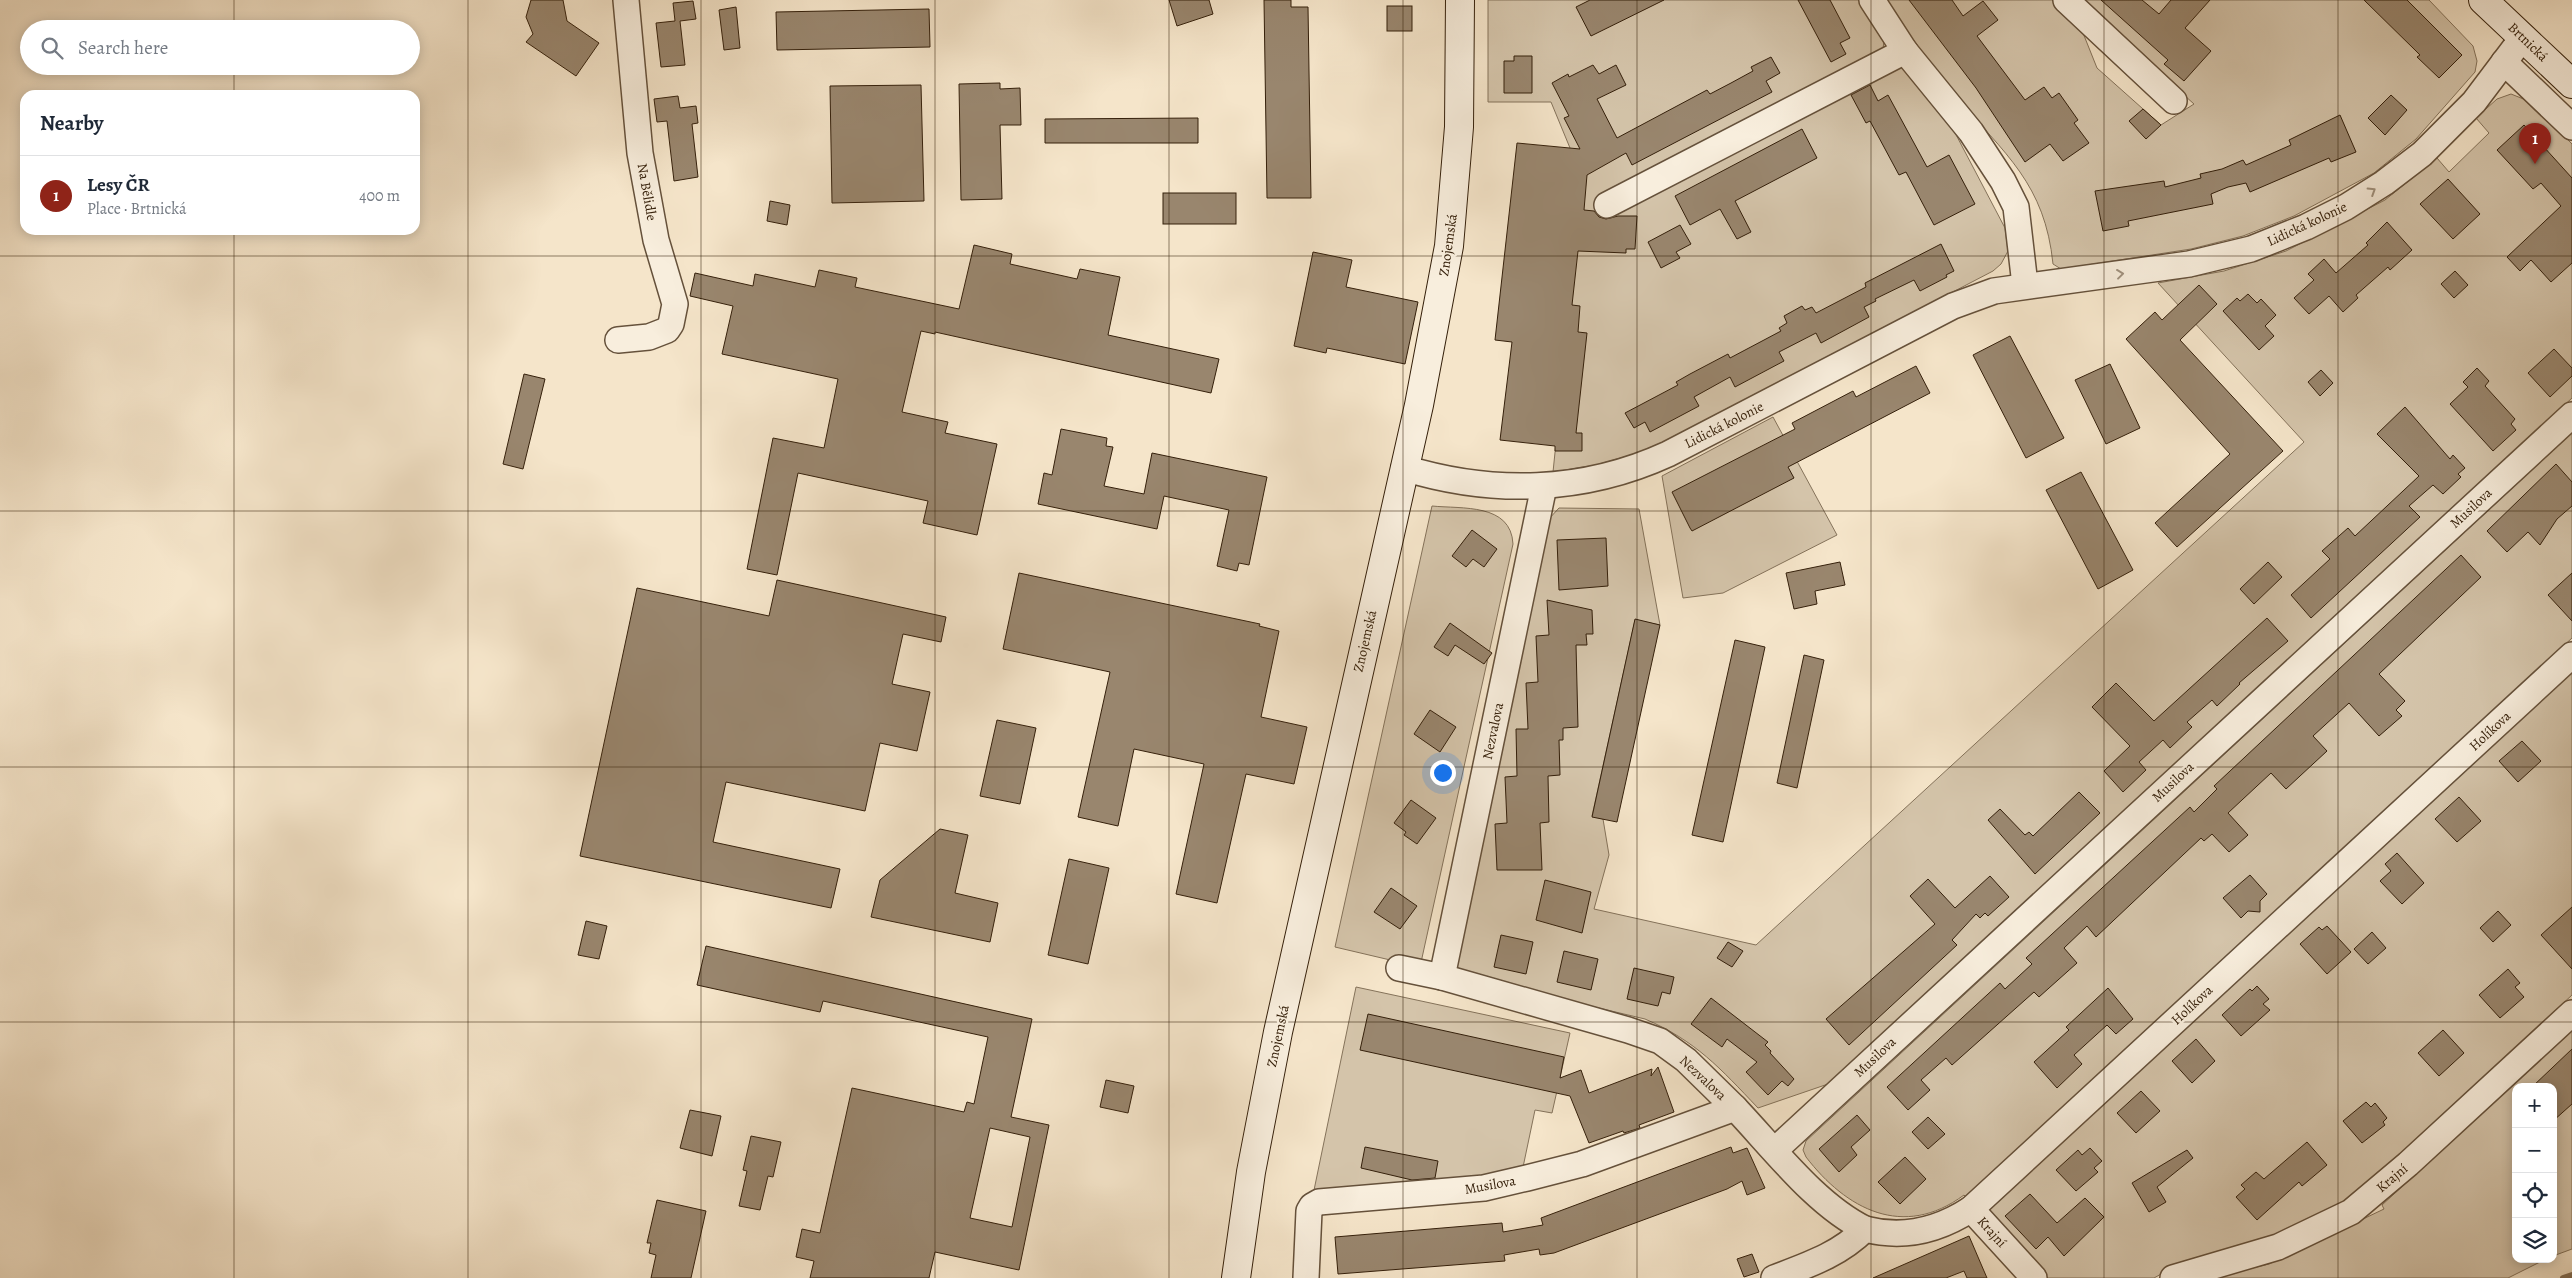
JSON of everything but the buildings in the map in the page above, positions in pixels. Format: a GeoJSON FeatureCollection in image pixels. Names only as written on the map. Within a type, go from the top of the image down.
{"type":"FeatureCollection","features":[{"type":"Feature","properties":{"kind":"main road","name":"Znojemská"},"geometry":{"type":"LineString","coordinates":[[1236,1278],[1251,1172],[1278,1032],[1419,405],[1451,228],[1459,127],[1460,0]]}},
{"type":"Feature","properties":{"kind":"main road","name":"Brtnická"},"geometry":{"type":"LineString","coordinates":[[2483,0],[2572,84]]}},
{"type":"Feature","properties":{"kind":"street","name":"Na Bělidle"},"geometry":{"type":"LineString","coordinates":[[618,340],[650,337],[667,330],[671,324],[674,304],[673,293],[656,240],[640,153],[626,0]]}},
{"type":"Feature","properties":{"kind":"street"},"geometry":{"type":"LineString","coordinates":[[1872,0],[1904,51],[1971,132],[2003,181],[2016,207],[2025,285]]}},
{"type":"Feature","properties":{"kind":"street"},"geometry":{"type":"LineString","coordinates":[[2066,0],[2174,101]]}},
{"type":"Feature","properties":{"kind":"street","name":"Lidická kolonie"},"geometry":{"type":"LineString","coordinates":[[1404,468],[1437,478],[1496,486],[1544,486],[1598,480],[1644,466],[1953,306],[1994,290],[2180,265],[2251,249],[2306,227],[2346,207],[2384,183],[2422,154],[2474,102],[2523,37]]}},
{"type":"Feature","properties":{"kind":"street"},"geometry":{"type":"LineString","coordinates":[[1607,205],[1904,51]]}},
{"type":"Feature","properties":{"kind":"street"},"geometry":{"type":"LineString","coordinates":[[2504,62],[2572,127]]}},
{"type":"Feature","properties":{"kind":"street","name":"Musilova"},"geometry":{"type":"LineString","coordinates":[[1775,1150],[2572,415]]}},
{"type":"Feature","properties":{"kind":"street","name":"Nezvalova"},"geometry":{"type":"LineString","coordinates":[[1442,977],[1544,486]]}},
{"type":"Feature","properties":{"kind":"street","name":"Holíkova"},"geometry":{"type":"LineString","coordinates":[[1865,1229],[1879,1233],[1907,1233],[1934,1228],[1953,1221],[1971,1209],[2572,655]]}},
{"type":"Feature","properties":{"kind":"street","name":"Nezvalova"},"geometry":{"type":"LineString","coordinates":[[1399,968],[1442,977],[1628,1030],[1660,1042],[1686,1060],[1735,1108]]}},
{"type":"Feature","properties":{"kind":"street","name":"Krajní"},"geometry":{"type":"LineString","coordinates":[[2173,1278],[2278,1247],[2351,1212],[2408,1164],[2572,1013]]}},
{"type":"Feature","properties":{"kind":"street"},"geometry":{"type":"LineString","coordinates":[[1735,1108],[1827,1205],[1845,1219],[1865,1229],[1851,1243],[1832,1255],[1774,1278]]}},
{"type":"Feature","properties":{"kind":"street","name":"Musilova"},"geometry":{"type":"LineString","coordinates":[[1306,1278],[1309,1211],[1312,1206],[1319,1202],[1484,1188],[1582,1164],[1735,1108]]}},
{"type":"Feature","properties":{"kind":"street","name":"Krajní"},"geometry":{"type":"LineString","coordinates":[[1971,1209],[2034,1278]]}},
{"type":"Feature","properties":{"kind":"shaded area"},"geometry":{"type":"Polygon","coordinates":[[[1488,0],[1861,0],[1884,41],[1883,49],[1902,66],[1953,129],[2005,228],[2008,251],[2001,264],[1993,271],[1652,449],[1596,465],[1553,472],[1567,336],[1570,148],[1551,102],[1488,102],[1488,0]]]}},
{"type":"Feature","properties":{"kind":"shaded area"},"geometry":{"type":"Polygon","coordinates":[[[1883,0],[2054,0],[2079,23],[2097,68],[2161,125],[2194,104],[2078,0],[2429,0],[2473,46],[2477,61],[2475,72],[2416,139],[2374,173],[2294,216],[2243,236],[2191,249],[2061,269],[2053,264],[2049,236],[2041,212],[2032,191],[2020,172],[1937,74],[1883,0]]]}},
{"type":"Feature","properties":{"kind":"shaded area"},"geometry":{"type":"Polygon","coordinates":[[[2511,94],[2531,102],[2572,144],[2572,398],[1831,1083],[1758,1108],[1719,1068],[1693,1046],[1645,1019],[1460,975],[1450,961],[1547,521],[1559,508],[1639,509],[1660,625],[1635,620],[1592,816],[1603,819],[1609,855],[1594,909],[1756,945],[2304,442],[2158,283],[2224,271],[2286,251],[2385,200],[2437,158],[2449,172],[2489,133],[2476,118],[2497,99],[2511,94]]]}},
{"type":"Feature","properties":{"kind":"shaded area"},"geometry":{"type":"Polygon","coordinates":[[[1773,417],[1837,535],[1723,593],[1683,598],[1662,476],[1773,417]]]}},
{"type":"Feature","properties":{"kind":"shaded area"},"geometry":{"type":"Polygon","coordinates":[[[2572,433],[2572,638],[1966,1197],[1964,1195],[1941,1208],[1919,1215],[1898,1216],[1877,1212],[1857,1204],[1822,1175],[1806,1157],[1803,1150],[1806,1141],[2572,433]]]}},
{"type":"Feature","properties":{"kind":"shaded area"},"geometry":{"type":"Polygon","coordinates":[[[1432,506],[1470,509],[1494,515],[1504,521],[1510,531],[1513,544],[1420,967],[1335,947],[1432,506]]]}},
{"type":"Feature","properties":{"kind":"shaded area"},"geometry":{"type":"Polygon","coordinates":[[[2572,671],[2572,995],[2348,1202],[2252,1248],[2170,1269],[2154,1278],[2044,1278],[1984,1215],[2572,671]]]}},
{"type":"Feature","properties":{"kind":"shaded area"},"geometry":{"type":"Polygon","coordinates":[[[1356,987],[1570,1033],[1552,1113],[1535,1110],[1522,1172],[1313,1195],[1356,987]]]}},
{"type":"Feature","properties":{"kind":"shaded area"},"geometry":{"type":"Polygon","coordinates":[[[2572,1031],[2572,1249],[2557,1255],[2557,1083],[2515,1083],[2572,1031]]]}},
{"type":"Feature","properties":{"kind":"shaded area"},"geometry":{"type":"Polygon","coordinates":[[[2512,1086],[2512,1263],[2538,1263],[2508,1278],[2211,1278],[2269,1264],[2384,1209],[2382,1205],[2512,1086]]]}},
{"type":"Feature","properties":{"kind":"waterway"},"geometry":{"type":"LineString","coordinates":[[2563,1278],[2572,1275]]}},
{"type":"Feature","properties":{"kind":"place","name":"Lesy ČR"},"geometry":{"type":"Point","coordinates":[2535,164]}}]}
